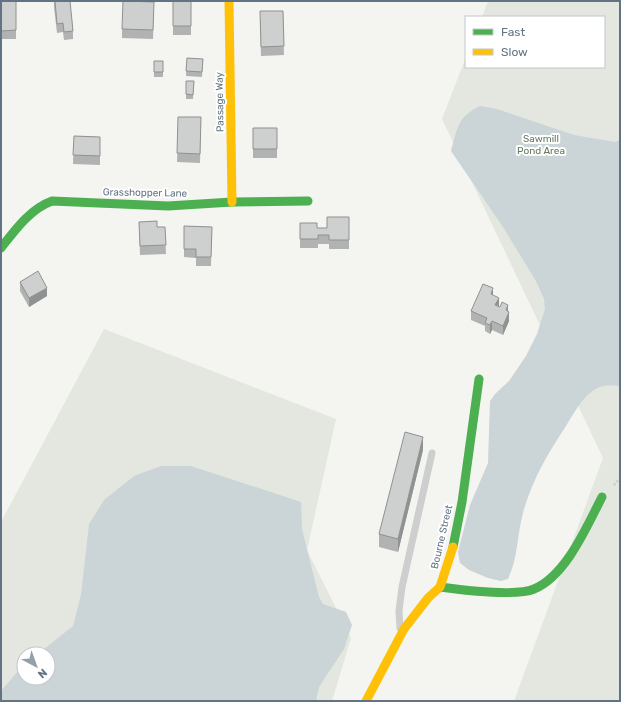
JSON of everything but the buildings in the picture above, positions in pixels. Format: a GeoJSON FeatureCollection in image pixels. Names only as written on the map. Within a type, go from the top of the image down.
{"type":"FeatureCollection","features":[{"type":"Feature","properties":{"kind":"street","name":"Passage Way"},"geometry":{"type":"LineString","coordinates":[[229,1],[232,202]]}},
{"type":"Feature","properties":{"kind":"street","name":"Grasshopper Lane"},"geometry":{"type":"LineString","coordinates":[[1,248],[32,213],[43,204],[52,201],[168,206],[232,202],[308,201]]}},
{"type":"Feature","properties":{"kind":"street","name":"Bourne Street"},"geometry":{"type":"LineString","coordinates":[[366,701],[400,636],[428,598],[440,587],[453,548],[462,502],[479,379]]}},
{"type":"Feature","properties":{"kind":"street"},"geometry":{"type":"LineString","coordinates":[[440,587],[520,593],[532,590],[549,580],[570,558],[602,497]]}},
{"type":"Feature","properties":{"kind":"lane"},"geometry":{"type":"LineString","coordinates":[[400,636],[399,611],[402,588],[432,453]]}},
{"type":"Feature","properties":{"kind":"green space","name":"Sawmill Pond Area"},"geometry":{"type":"Polygon","coordinates":[[[488,1],[620,1],[620,701],[514,701],[603,458],[442,119],[465,60],[465,68],[605,68],[605,16],[482,16],[488,1]]]}},
{"type":"Feature","properties":{"kind":"green space"},"geometry":{"type":"Polygon","coordinates":[[[104,329],[336,419],[307,550],[351,638],[332,701],[1,701],[1,522],[104,329]]]}},
{"type":"Feature","properties":{"kind":"shaded area"},"geometry":{"type":"Polygon","coordinates":[[[480,106],[497,109],[574,135],[615,142],[620,140],[620,386],[610,385],[597,388],[578,406],[535,479],[526,501],[521,521],[514,563],[508,579],[501,581],[488,578],[469,570],[460,563],[458,552],[470,505],[488,463],[490,401],[509,381],[526,356],[537,334],[545,309],[544,299],[536,281],[503,227],[451,151],[457,130],[463,119],[467,114],[480,106]]]}},
{"type":"Feature","properties":{"kind":"shaded area"},"geometry":{"type":"Polygon","coordinates":[[[161,466],[191,466],[301,502],[302,529],[319,597],[323,604],[346,612],[352,625],[344,649],[319,687],[316,701],[1,701],[1,691],[16,673],[16,686],[56,686],[56,646],[48,646],[73,626],[81,595],[89,524],[104,500],[134,476],[161,466]]]}},
{"type":"Feature","properties":{"kind":"traffic: fast"},"geometry":{"type":"LineString","coordinates":[[1,248],[17,227],[30,215],[37,209],[52,201],[168,206],[232,202],[308,201]]}},
{"type":"Feature","properties":{"kind":"traffic: fast"},"geometry":{"type":"LineString","coordinates":[[453,547],[462,502],[479,379]]}},
{"type":"Feature","properties":{"kind":"traffic: fast"},"geometry":{"type":"LineString","coordinates":[[440,587],[502,593],[534,589],[545,583],[566,562],[602,497]]}},
{"type":"Feature","properties":{"kind":"traffic: slow"},"geometry":{"type":"LineString","coordinates":[[229,1],[232,202]]}},
{"type":"Feature","properties":{"kind":"traffic: slow"},"geometry":{"type":"LineString","coordinates":[[366,701],[404,629],[428,598],[440,587],[453,547]]}}]}
